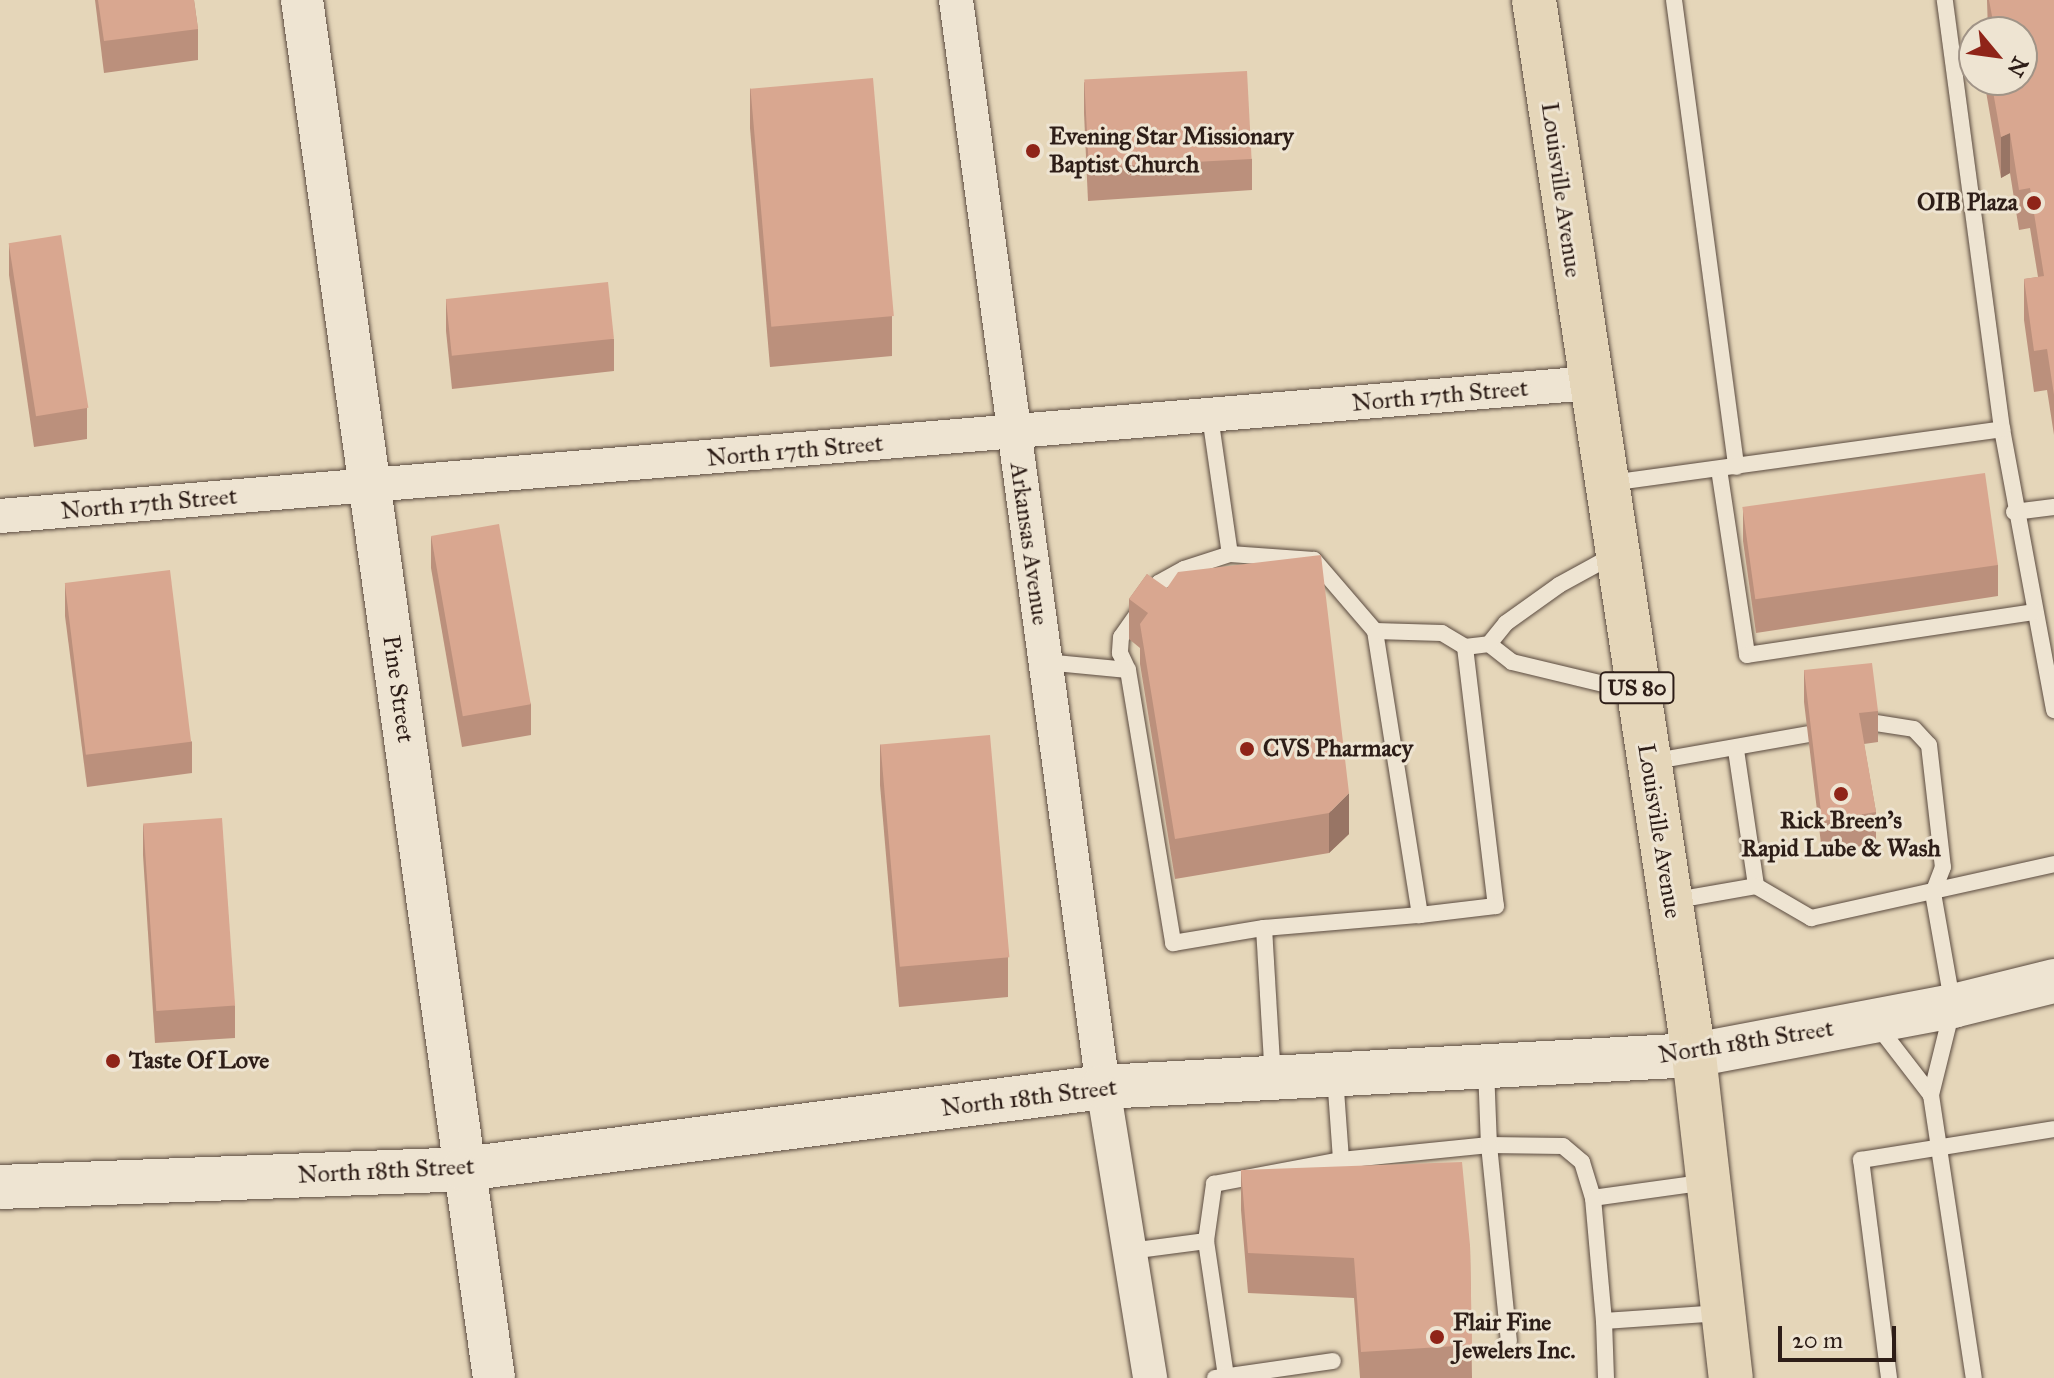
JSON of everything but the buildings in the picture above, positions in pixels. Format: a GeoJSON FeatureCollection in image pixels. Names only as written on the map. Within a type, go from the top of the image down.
{"type":"FeatureCollection","features":[{"type":"Feature","properties":{"kind":"main road","name":"Louisville Avenue"},"geometry":{"type":"LineString","coordinates":[[1534,0],[1614,555],[1694,1055],[1731,1378]]}},
{"type":"Feature","properties":{"kind":"main road","name":"North 18th Street"},"geometry":{"type":"LineString","coordinates":[[0,1187],[464,1169],[1103,1087],[1694,1055],[1953,1006],[2054,981]]}},
{"type":"Feature","properties":{"kind":"street","name":"Pine Street"},"geometry":{"type":"LineString","coordinates":[[302,0],[494,1378]]}},
{"type":"Feature","properties":{"kind":"street","name":"Arkansas Avenue"},"geometry":{"type":"LineString","coordinates":[[956,0],[1103,1087],[1150,1378]]}},
{"type":"Feature","properties":{"kind":"street","name":"North 17th Street"},"geometry":{"type":"LineString","coordinates":[[0,516],[1589,383]]}},
{"type":"Feature","properties":{"kind":"lane"},"geometry":{"type":"LineString","coordinates":[[1674,0],[1747,655],[2034,612]]}},
{"type":"Feature","properties":{"kind":"lane"},"geometry":{"type":"LineString","coordinates":[[1945,0],[2014,512],[2034,612],[2049,659],[2054,710]]}},
{"type":"Feature","properties":{"kind":"lane"},"geometry":{"type":"LineString","coordinates":[[1210,416],[1230,554]]}},
{"type":"Feature","properties":{"kind":"lane"},"geometry":{"type":"LineString","coordinates":[[1605,484],[2002,429]]}},
{"type":"Feature","properties":{"kind":"lane"},"geometry":{"type":"LineString","coordinates":[[2014,512],[2054,507]]}},
{"type":"Feature","properties":{"kind":"lane"},"geometry":{"type":"LineString","coordinates":[[1420,915],[1375,631],[1314,560],[1230,554],[1184,569],[1159,583],[1121,637],[1173,943],[1264,928],[1420,915],[1496,906],[1465,647]]}},
{"type":"Feature","properties":{"kind":"lane"},"geometry":{"type":"LineString","coordinates":[[1375,631],[1442,633],[1465,647],[1489,644],[1506,623],[1559,585],[1614,555]]}},
{"type":"Feature","properties":{"kind":"lane"},"geometry":{"type":"LineString","coordinates":[[1179,592],[1184,569]]}},
{"type":"Feature","properties":{"kind":"lane"},"geometry":{"type":"LineString","coordinates":[[1489,644],[1512,662],[1638,692]]}},
{"type":"Feature","properties":{"kind":"lane"},"geometry":{"type":"LineString","coordinates":[[1128,670],[1143,649]]}},
{"type":"Feature","properties":{"kind":"lane"},"geometry":{"type":"LineString","coordinates":[[1045,662],[1128,670]]}},
{"type":"Feature","properties":{"kind":"lane"},"geometry":{"type":"LineString","coordinates":[[1876,723],[1914,729],[1929,745],[1943,867],[1933,893],[1953,1006],[1931,1095],[1974,1378]]}},
{"type":"Feature","properties":{"kind":"lane"},"geometry":{"type":"LineString","coordinates":[[1649,762],[1736,750],[1808,734]]}},
{"type":"Feature","properties":{"kind":"lane"},"geometry":{"type":"LineString","coordinates":[[1736,750],[1756,886]]}},
{"type":"Feature","properties":{"kind":"lane"},"geometry":{"type":"LineString","coordinates":[[1670,901],[1756,886],[1811,918],[2054,864]]}},
{"type":"Feature","properties":{"kind":"lane"},"geometry":{"type":"LineString","coordinates":[[1264,928],[1273,1078]]}},
{"type":"Feature","properties":{"kind":"lane"},"geometry":{"type":"LineString","coordinates":[[1873,1021],[1931,1095]]}},
{"type":"Feature","properties":{"kind":"lane"},"geometry":{"type":"LineString","coordinates":[[1485,1066],[1489,1145],[1509,1341]]}},
{"type":"Feature","properties":{"kind":"lane"},"geometry":{"type":"LineString","coordinates":[[1335,1075],[1341,1160]]}},
{"type":"Feature","properties":{"kind":"lane"},"geometry":{"type":"LineString","coordinates":[[1889,1378],[1861,1160],[2054,1129]]}},
{"type":"Feature","properties":{"kind":"lane"},"geometry":{"type":"LineString","coordinates":[[1333,1361],[1220,1377],[1206,1241],[1214,1184],[1341,1160],[1489,1145],[1563,1146],[1582,1162],[1593,1198],[1606,1378]]}},
{"type":"Feature","properties":{"kind":"lane"},"geometry":{"type":"LineString","coordinates":[[1593,1198],[1709,1182]]}},
{"type":"Feature","properties":{"kind":"lane"},"geometry":{"type":"LineString","coordinates":[[1130,1251],[1206,1241]]}},
{"type":"Feature","properties":{"kind":"lane"},"geometry":{"type":"LineString","coordinates":[[1604,1321],[1725,1312]]}},
{"type":"Feature","properties":{"kind":"place","name":"Evening Star Missionary Baptist Church"},"geometry":{"type":"Point","coordinates":[1033,151]}},
{"type":"Feature","properties":{"kind":"place","name":"OIB Plaza"},"geometry":{"type":"Point","coordinates":[2034,203]}},
{"type":"Feature","properties":{"kind":"place","name":"CVS Pharmacy"},"geometry":{"type":"Point","coordinates":[1247,749]}},
{"type":"Feature","properties":{"kind":"place","name":"Rick Breen's Rapid Lube & Wash"},"geometry":{"type":"Point","coordinates":[1841,794]}},
{"type":"Feature","properties":{"kind":"place","name":"Taste Of Love"},"geometry":{"type":"Point","coordinates":[113,1061]}},
{"type":"Feature","properties":{"kind":"place","name":"Flair Fine Jewelers Inc."},"geometry":{"type":"Point","coordinates":[1437,1337]}}]}
